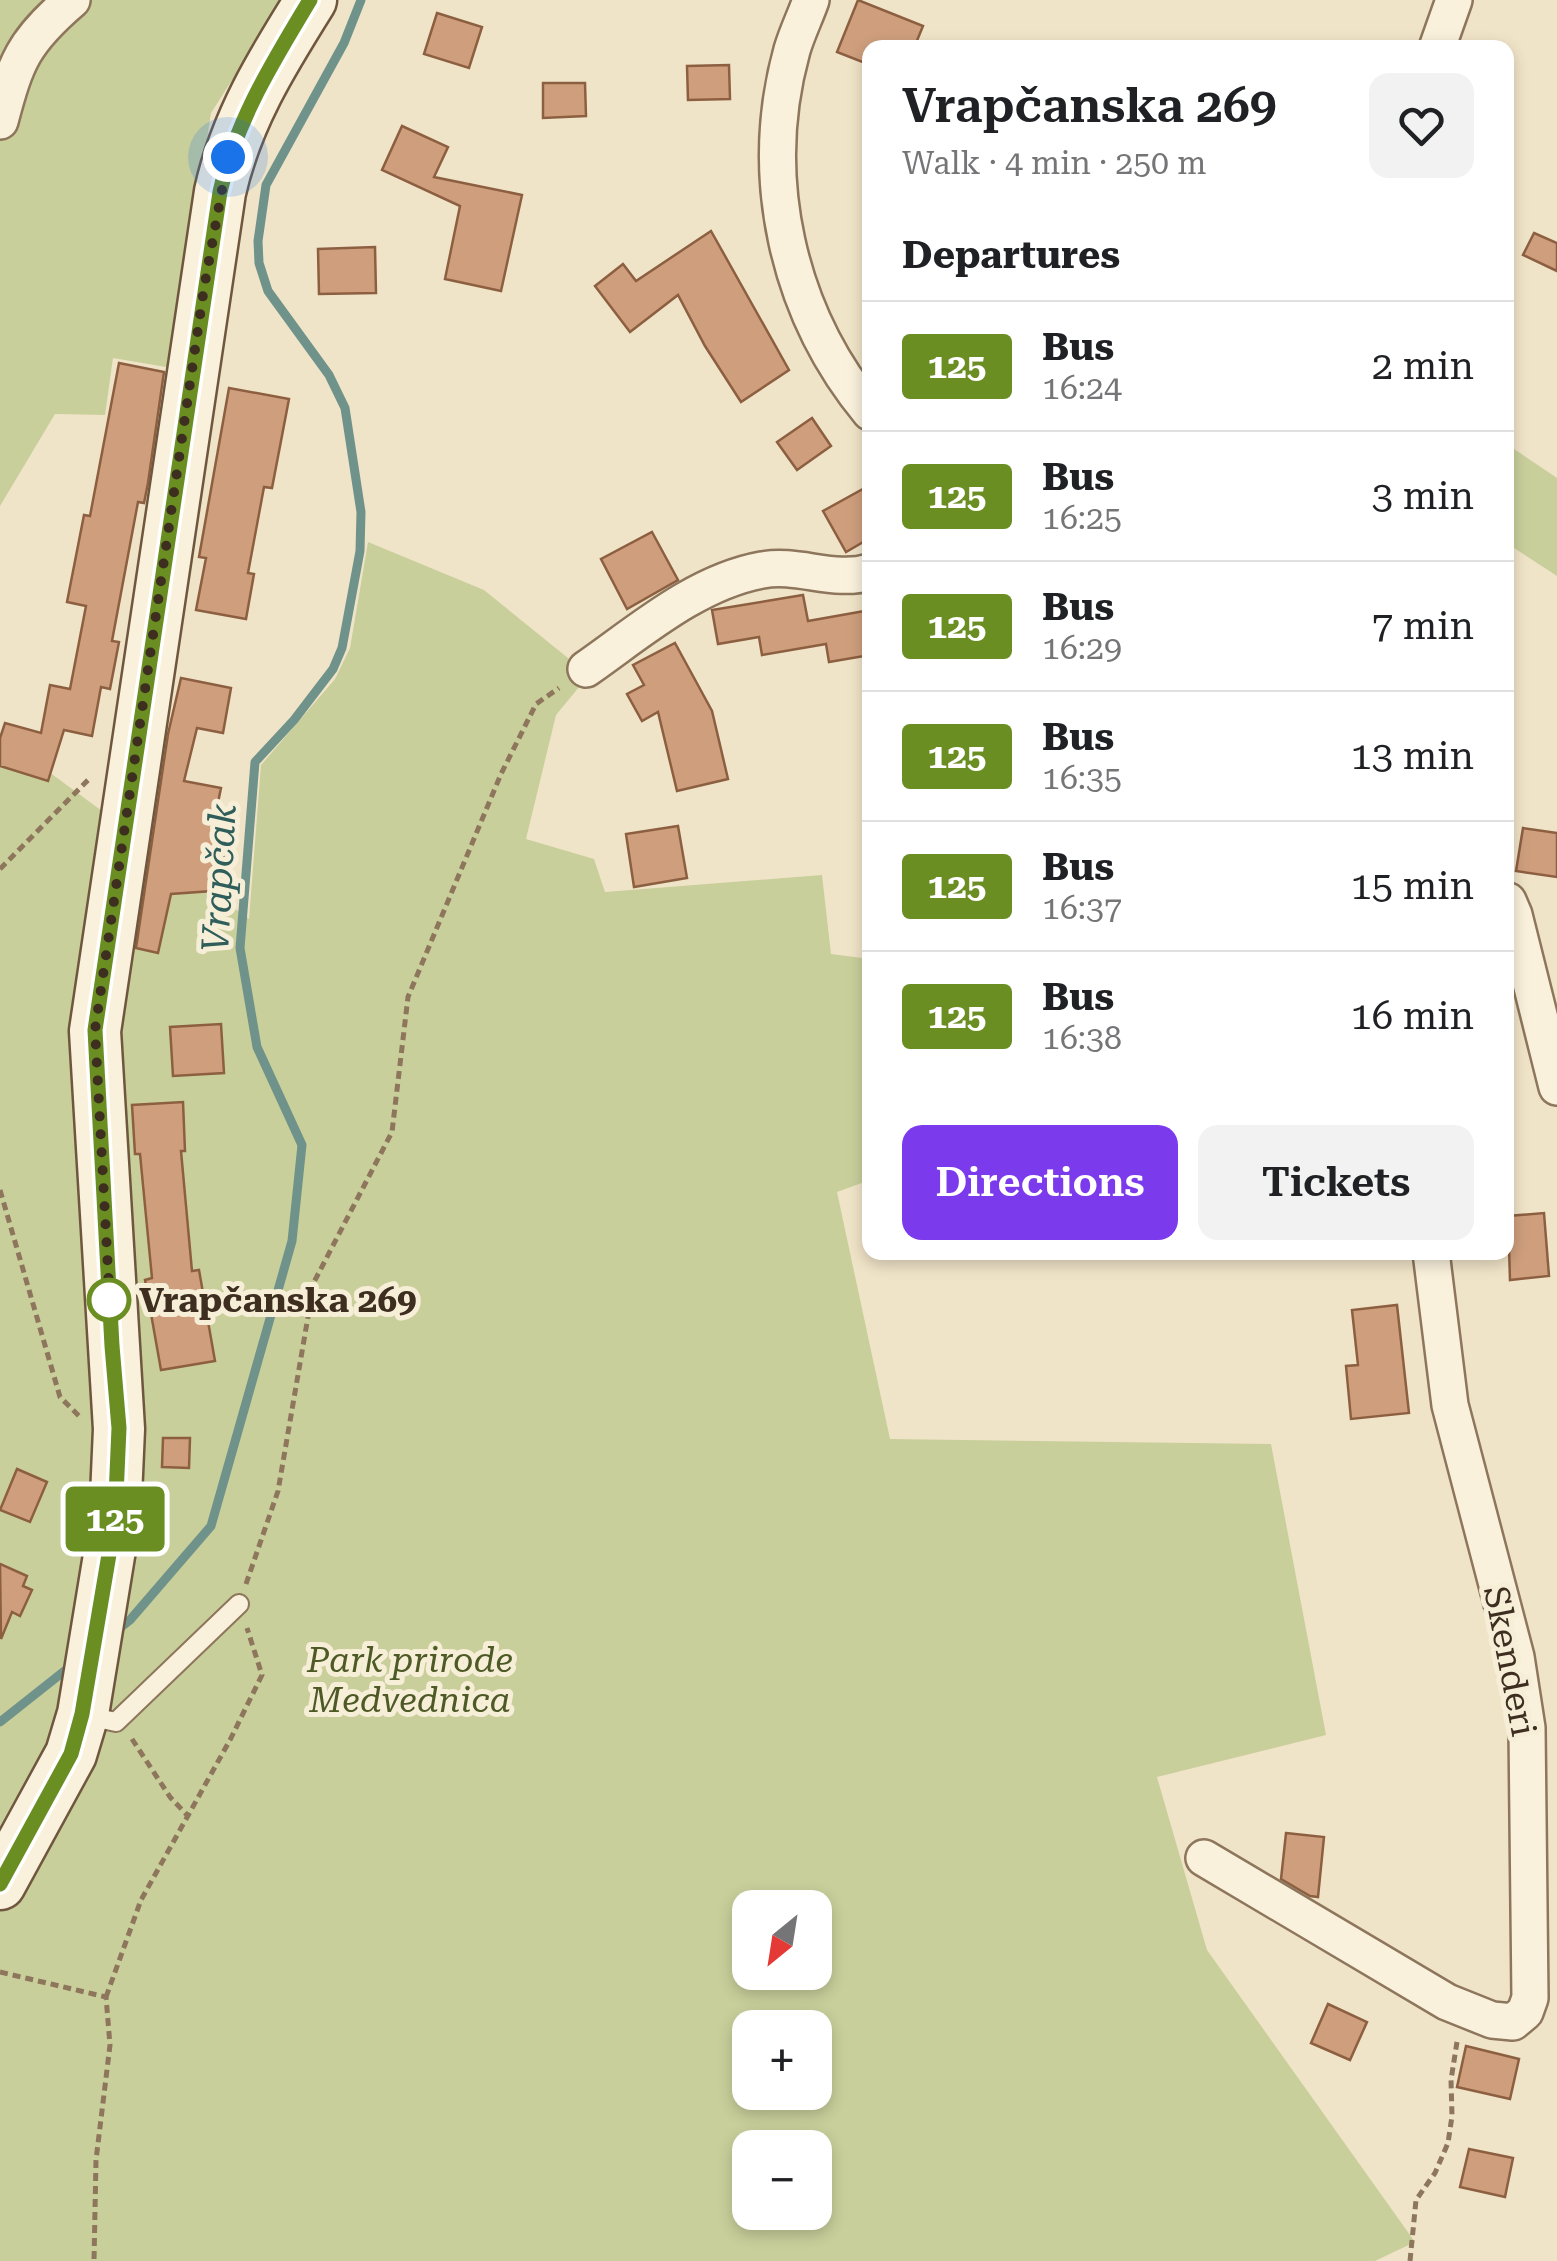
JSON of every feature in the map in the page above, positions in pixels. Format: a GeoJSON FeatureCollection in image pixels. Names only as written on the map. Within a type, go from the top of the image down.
{"type":"FeatureCollection","features":[{"type":"Feature","properties":{"kind":"street"},"geometry":{"type":"LineString","coordinates":[[0,121],[15,66],[29,43],[72,0]]}},
{"type":"Feature","properties":{"kind":"street"},"geometry":{"type":"LineString","coordinates":[[0,1884],[58,1782],[88,1716],[115,1519],[119,1428],[95,1030],[220,192],[239,126],[258,85],[310,0]]}},
{"type":"Feature","properties":{"kind":"street"},"geometry":{"type":"LineString","coordinates":[[811,0],[792,51],[780,122],[776,178],[781,225],[799,286],[830,354],[862,402]]}},
{"type":"Feature","properties":{"kind":"street"},"geometry":{"type":"LineString","coordinates":[[1440,40],[1454,0]]}},
{"type":"Feature","properties":{"kind":"street"},"geometry":{"type":"LineString","coordinates":[[586,670],[676,606],[730,580],[780,568],[835,576],[862,573]]}},
{"type":"Feature","properties":{"kind":"street"},"geometry":{"type":"LineString","coordinates":[[1514,927],[1557,1087]]}},
{"type":"Feature","properties":{"kind":"street","name":"Skenderi"},"geometry":{"type":"LineString","coordinates":[[1204,1858],[1447,2002],[1492,2020],[1513,2022],[1525,2012],[1530,1998],[1526,1728],[1516,1657],[1450,1405],[1432,1260]]}},
{"type":"Feature","properties":{"kind":"lane"},"geometry":{"type":"LineString","coordinates":[[88,1716],[238,1604]]}},
{"type":"Feature","properties":{"kind":"path"},"geometry":{"type":"LineString","coordinates":[[94,2261],[96,2160],[110,2045],[106,1997],[141,1900],[262,1675],[238,1604],[278,1491],[314,1282],[392,1132],[408,997],[501,774],[536,704],[586,670]]}},
{"type":"Feature","properties":{"kind":"path"},"geometry":{"type":"LineString","coordinates":[[0,870],[96,772]]}},
{"type":"Feature","properties":{"kind":"path"},"geometry":{"type":"LineString","coordinates":[[0,1190],[60,1397],[81,1418]]}},
{"type":"Feature","properties":{"kind":"path"},"geometry":{"type":"LineString","coordinates":[[88,1716],[135,1742],[188,1816]]}},
{"type":"Feature","properties":{"kind":"path"},"geometry":{"type":"LineString","coordinates":[[0,1972],[106,1997]]}},
{"type":"Feature","properties":{"kind":"path"},"geometry":{"type":"LineString","coordinates":[[1410,2261],[1416,2200],[1435,2173],[1448,2143],[1451,2080],[1466,2010]]}},
{"type":"Feature","properties":{"kind":"green space"},"geometry":{"type":"Polygon","coordinates":[[[0,0],[283,0],[211,113],[172,368],[113,358],[105,415],[55,414],[0,506],[0,0]]]}},
{"type":"Feature","properties":{"kind":"green space"},"geometry":{"type":"Polygon","coordinates":[[[1514,449],[1557,478],[1557,576],[1514,548],[1514,449]]]}},
{"type":"Feature","properties":{"kind":"green space","name":"Park prirode Medvednica"},"geometry":{"type":"Polygon","coordinates":[[[368,542],[484,590],[589,675],[556,715],[526,839],[594,859],[605,892],[822,875],[831,954],[862,958],[862,1183],[837,1192],[890,1439],[1271,1444],[1326,1735],[1157,1777],[1207,1950],[1415,2242],[1375,2261],[0,2261],[0,736],[249,919],[261,765],[335,679],[350,648],[368,542]]]}},
{"type":"Feature","properties":{"kind":"building"},"geometry":{"type":"Polygon","coordinates":[[[858,0],[923,26],[917,40],[862,40],[862,62],[837,52],[858,0]]]}},
{"type":"Feature","properties":{"kind":"building"},"geometry":{"type":"Polygon","coordinates":[[[437,13],[482,27],[469,68],[424,54],[437,13]]]}},
{"type":"Feature","properties":{"kind":"building"},"geometry":{"type":"Polygon","coordinates":[[[729,65],[730,99],[688,100],[687,66],[729,65]]]}},
{"type":"Feature","properties":{"kind":"building"},"geometry":{"type":"Polygon","coordinates":[[[543,83],[585,83],[586,116],[543,118],[543,83]]]}},
{"type":"Feature","properties":{"kind":"building"},"geometry":{"type":"Polygon","coordinates":[[[402,126],[448,147],[434,177],[522,195],[501,291],[445,279],[460,206],[382,170],[402,126]]]}},
{"type":"Feature","properties":{"kind":"building"},"geometry":{"type":"Polygon","coordinates":[[[711,231],[789,370],[741,402],[678,295],[630,332],[595,286],[623,264],[636,281],[711,231]]]}},
{"type":"Feature","properties":{"kind":"building"},"geometry":{"type":"Polygon","coordinates":[[[1534,233],[1557,243],[1557,271],[1523,255],[1534,233]]]}},
{"type":"Feature","properties":{"kind":"building"},"geometry":{"type":"Polygon","coordinates":[[[375,247],[376,293],[319,294],[318,249],[375,247]]]}},
{"type":"Feature","properties":{"kind":"building"},"geometry":{"type":"Polygon","coordinates":[[[119,363],[164,372],[148,483],[144,503],[138,502],[112,641],[119,642],[110,689],[101,687],[92,736],[64,730],[48,781],[0,766],[0,738],[5,723],[41,733],[50,685],[70,689],[86,606],[67,602],[84,515],[90,516],[119,363]]]}},
{"type":"Feature","properties":{"kind":"building"},"geometry":{"type":"Polygon","coordinates":[[[229,388],[289,399],[272,488],[264,487],[248,573],[254,574],[246,619],[196,610],[206,558],[199,557],[229,388]]]}},
{"type":"Feature","properties":{"kind":"building"},"geometry":{"type":"Polygon","coordinates":[[[812,418],[831,446],[797,470],[777,442],[812,418]]]}},
{"type":"Feature","properties":{"kind":"building"},"geometry":{"type":"Polygon","coordinates":[[[862,489],[862,543],[846,552],[823,511],[862,489]]]}},
{"type":"Feature","properties":{"kind":"building"},"geometry":{"type":"Polygon","coordinates":[[[652,532],[678,580],[627,609],[601,559],[652,532]]]}},
{"type":"Feature","properties":{"kind":"building"},"geometry":{"type":"Polygon","coordinates":[[[803,595],[808,621],[862,611],[862,656],[829,662],[826,644],[762,655],[759,637],[718,644],[712,610],[803,595]]]}},
{"type":"Feature","properties":{"kind":"building"},"geometry":{"type":"Polygon","coordinates":[[[675,643],[712,711],[728,779],[677,791],[658,712],[642,721],[627,694],[644,685],[633,665],[675,643]]]}},
{"type":"Feature","properties":{"kind":"building"},"geometry":{"type":"Polygon","coordinates":[[[181,678],[231,688],[223,733],[197,728],[184,781],[221,788],[213,827],[221,827],[226,890],[171,894],[158,953],[136,948],[168,734],[181,678]]]}},
{"type":"Feature","properties":{"kind":"building"},"geometry":{"type":"Polygon","coordinates":[[[678,826],[687,878],[634,887],[626,834],[678,826]]]}},
{"type":"Feature","properties":{"kind":"building"},"geometry":{"type":"Polygon","coordinates":[[[1523,828],[1557,833],[1557,877],[1516,871],[1523,828]]]}},
{"type":"Feature","properties":{"kind":"building"},"geometry":{"type":"Polygon","coordinates":[[[221,1024],[224,1073],[173,1076],[170,1027],[221,1024]]]}},
{"type":"Feature","properties":{"kind":"building"},"geometry":{"type":"Polygon","coordinates":[[[183,1102],[185,1151],[181,1151],[192,1271],[199,1270],[215,1361],[161,1370],[145,1280],[152,1278],[132,1105],[183,1102]]]}},
{"type":"Feature","properties":{"kind":"building"},"geometry":{"type":"Polygon","coordinates":[[[1544,1213],[1549,1276],[1510,1280],[1514,1216],[1544,1213]]]}},
{"type":"Feature","properties":{"kind":"building"},"geometry":{"type":"Polygon","coordinates":[[[1397,1305],[1409,1413],[1351,1419],[1346,1366],[1358,1365],[1352,1310],[1397,1305]]]}},
{"type":"Feature","properties":{"kind":"building"},"geometry":{"type":"Polygon","coordinates":[[[163,1438],[190,1438],[189,1468],[162,1467],[163,1438]]]}},
{"type":"Feature","properties":{"kind":"building"},"geometry":{"type":"Polygon","coordinates":[[[17,1469],[47,1482],[30,1522],[0,1510],[17,1469]]]}},
{"type":"Feature","properties":{"kind":"building"},"geometry":{"type":"Polygon","coordinates":[[[0,1564],[27,1576],[23,1586],[32,1590],[20,1616],[12,1612],[1,1639],[0,1564]]]}},
{"type":"Feature","properties":{"kind":"building"},"geometry":{"type":"Polygon","coordinates":[[[1286,1833],[1324,1837],[1318,1897],[1281,1879],[1286,1833]]]}},
{"type":"Feature","properties":{"kind":"building"},"geometry":{"type":"Polygon","coordinates":[[[1328,2004],[1367,2022],[1350,2060],[1311,2043],[1328,2004]]]}},
{"type":"Feature","properties":{"kind":"building"},"geometry":{"type":"Polygon","coordinates":[[[1466,2046],[1519,2059],[1510,2099],[1457,2087],[1466,2046]]]}},
{"type":"Feature","properties":{"kind":"building"},"geometry":{"type":"Polygon","coordinates":[[[1469,2149],[1513,2158],[1505,2197],[1460,2187],[1469,2149]]]}},
{"type":"Feature","properties":{"kind":"waterway","name":"Vrapčak"},"geometry":{"type":"LineString","coordinates":[[116,1631],[130,1620],[211,1526],[292,1241],[302,1145],[257,1047],[240,948],[255,762],[333,669],[342,648],[360,551],[361,512],[345,408],[329,375],[268,291],[259,263],[258,241],[266,185],[344,43],[361,0]]}},
{"type":"Feature","properties":{"kind":"waterway","name":"Vrapčak"},"geometry":{"type":"LineString","coordinates":[[0,1722],[72,1665]]}},
{"type":"Feature","properties":{"kind":"bus line","name":"125"},"geometry":{"type":"LineString","coordinates":[[0,1884],[71,1754],[82,1714],[115,1519],[119,1428],[95,1030],[220,192],[239,126],[258,85],[310,0]]}},
{"type":"Feature","properties":{"kind":"place","name":"Vrapčanska 269"},"geometry":{"type":"Point","coordinates":[109,1300]}},
{"type":"Feature","properties":{"kind":"route"},"geometry":{"type":"LineString","coordinates":[[109,1300],[110,1307],[95,1030],[204,288],[228,157]]}}]}
